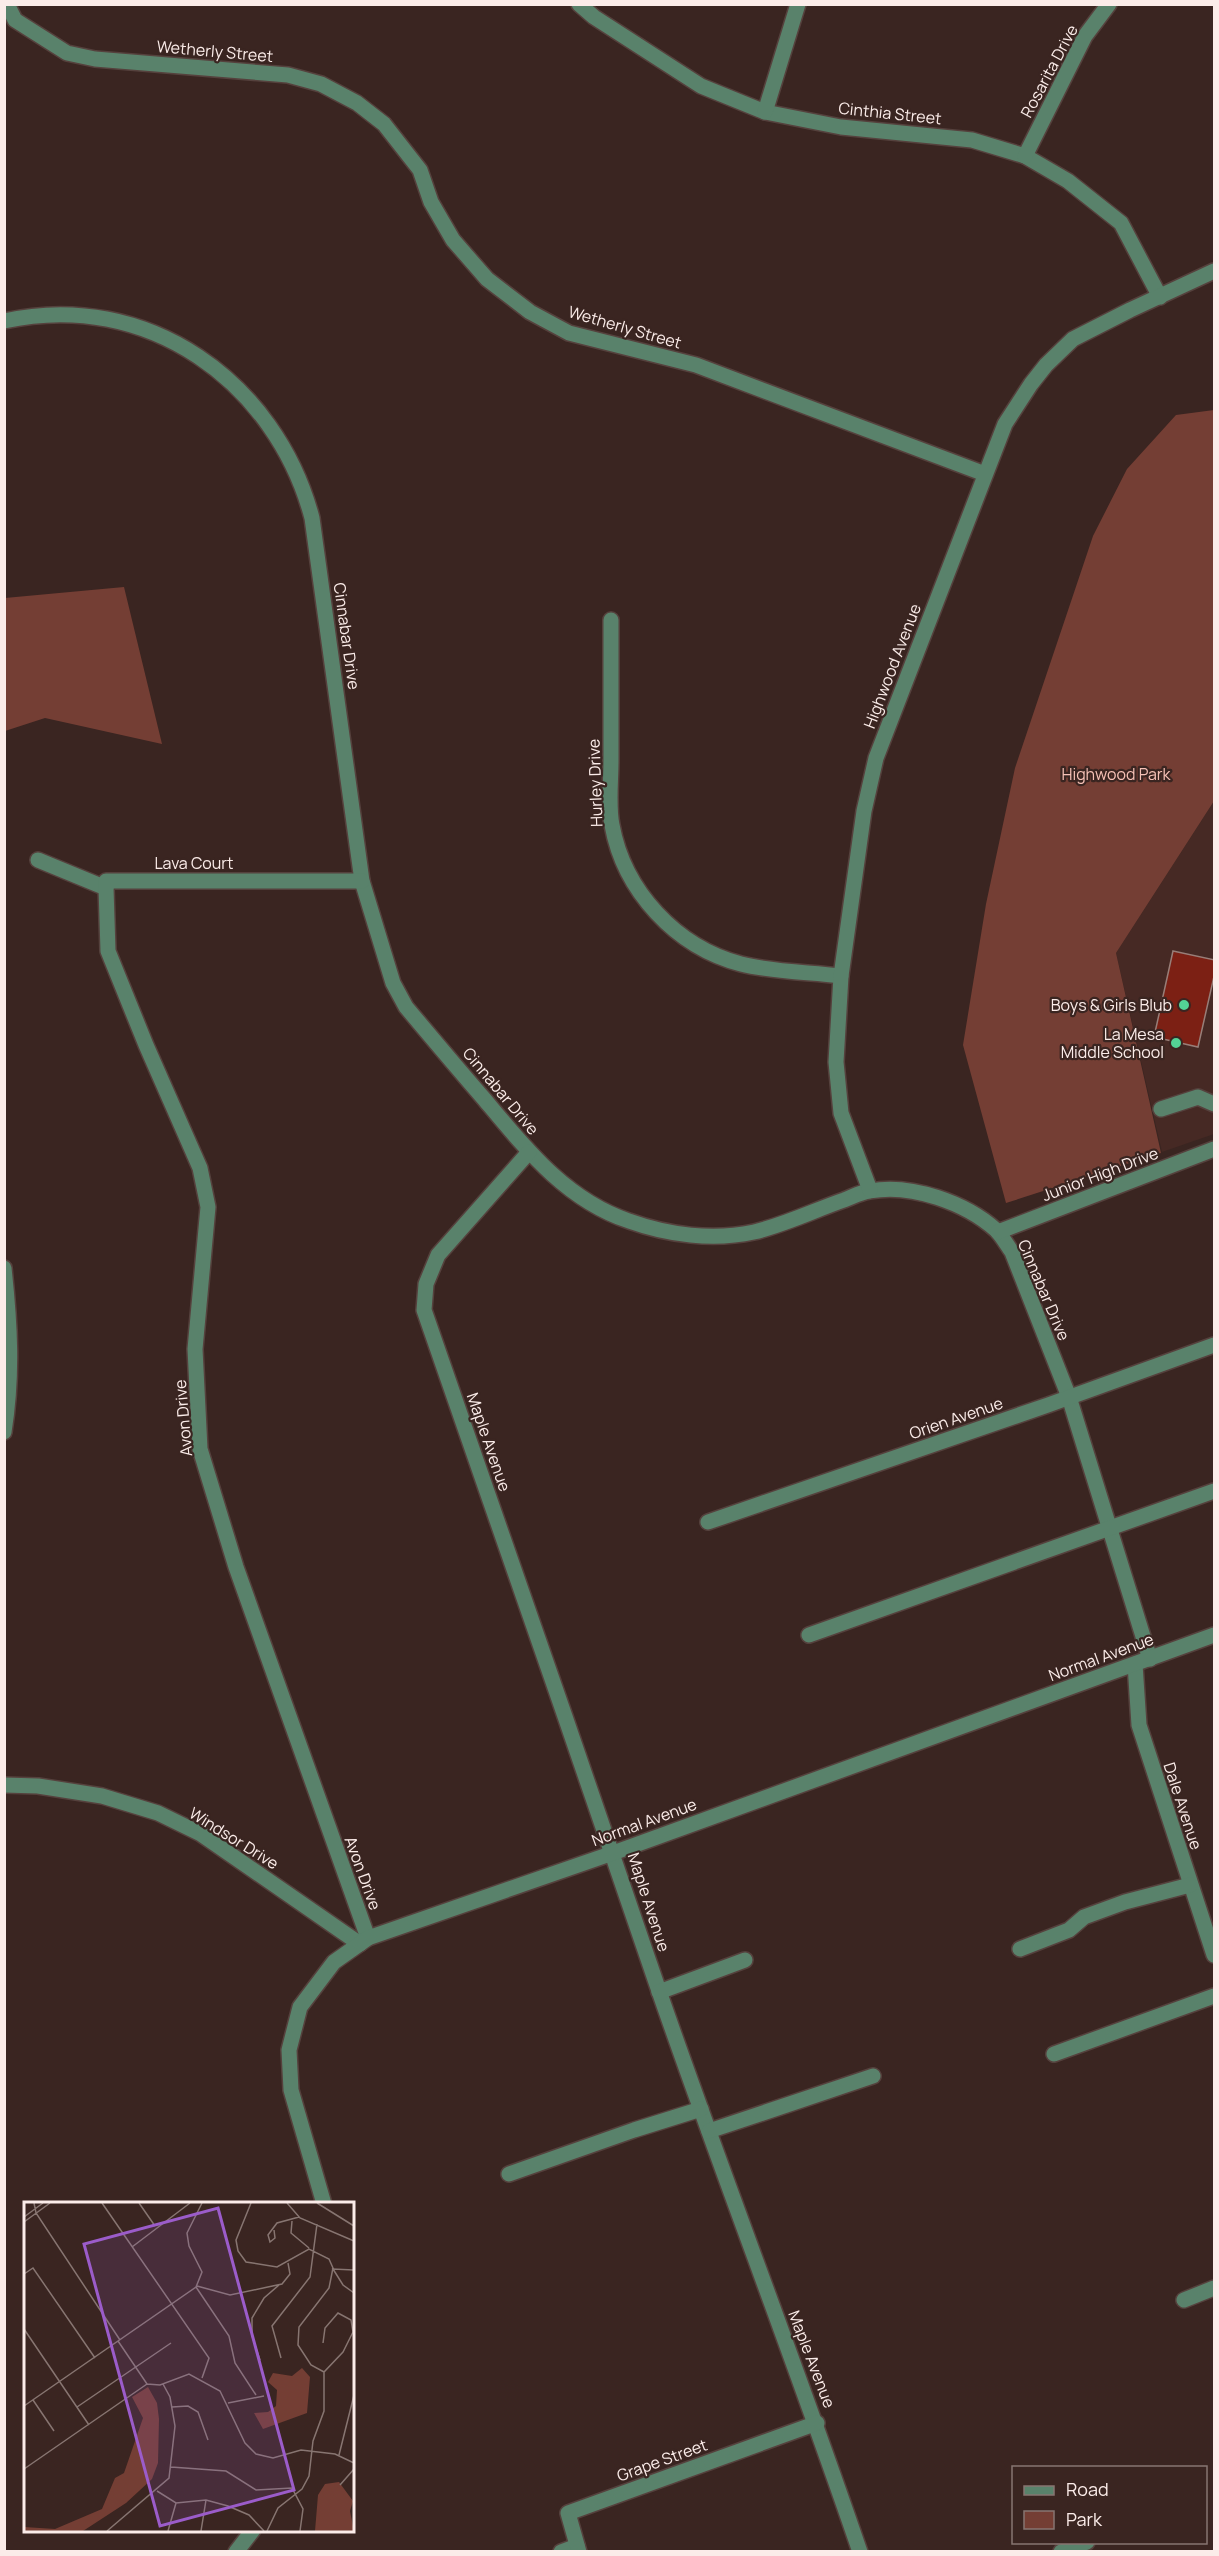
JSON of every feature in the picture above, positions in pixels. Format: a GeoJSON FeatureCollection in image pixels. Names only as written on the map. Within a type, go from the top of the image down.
{"type":"FeatureCollection","features":[{"type":"Feature","properties":{"kind":"street","name":"Wetherly Street"},"geometry":{"type":"LineString","coordinates":[[7,4],[15,20],[67,53],[95,59],[288,75],[321,84],[357,103],[384,124],[420,170],[431,202],[453,240],[487,279],[530,312],[569,333],[696,365],[985,474]]}},
{"type":"Feature","properties":{"kind":"street","name":"Cinthia Street"},"geometry":{"type":"LineString","coordinates":[[579,4],[594,17],[701,86],[765,112],[841,128],[972,140],[1025,156],[1068,181],[1121,223],[1160,297]]}},
{"type":"Feature","properties":{"kind":"street"},"geometry":{"type":"LineString","coordinates":[[765,112],[798,4]]}},
{"type":"Feature","properties":{"kind":"street","name":"Rosarita Drive"},"geometry":{"type":"LineString","coordinates":[[1025,156],[1085,36],[1109,4]]}},
{"type":"Feature","properties":{"kind":"street","name":"Highwood Avenue"},"geometry":{"type":"LineString","coordinates":[[870,1190],[841,1113],[836,1062],[841,976],[864,810],[876,758],[1005,424],[1030,384],[1073,339],[1130,310],[1215,272]]}},
{"type":"Feature","properties":{"kind":"street","name":"Cinnabar Drive"},"geometry":{"type":"LineString","coordinates":[[4,321],[45,316],[77,316],[128,325],[153,333],[177,344],[220,372],[252,402],[272,427],[296,471],[312,519],[362,881],[393,983],[406,1007],[529,1152],[560,1182],[603,1210],[627,1221],[678,1234],[703,1236],[755,1232],[870,1190],[916,1192],[939,1198],[977,1215],[998,1232],[1012,1252],[1069,1397],[1110,1528],[1142,1661]]}},
{"type":"Feature","properties":{"kind":"street","name":"Hurley Drive"},"geometry":{"type":"LineString","coordinates":[[611,620],[611,823],[622,862],[632,880],[663,920],[704,949],[741,964],[760,968],[841,976]]}},
{"type":"Feature","properties":{"kind":"street"},"geometry":{"type":"LineString","coordinates":[[38,860],[106,888]]}},
{"type":"Feature","properties":{"kind":"street","name":"Lava Court"},"geometry":{"type":"LineString","coordinates":[[106,888],[106,881],[362,881]]}},
{"type":"Feature","properties":{"kind":"street","name":"Avon Drive"},"geometry":{"type":"LineString","coordinates":[[106,888],[108,951],[200,1168],[208,1207],[195,1349],[200,1449],[236,1567],[364,1941]]}},
{"type":"Feature","properties":{"kind":"street"},"geometry":{"type":"LineString","coordinates":[[1161,1109],[1198,1097],[1215,1104]]}},
{"type":"Feature","properties":{"kind":"street","name":"Junior High Drive"},"geometry":{"type":"LineString","coordinates":[[998,1232],[1215,1149]]}},
{"type":"Feature","properties":{"kind":"street","name":"Maple Avenue"},"geometry":{"type":"LineString","coordinates":[[529,1152],[438,1255],[426,1284],[424,1310],[701,2109],[816,2423],[860,2552]]}},
{"type":"Feature","properties":{"kind":"street"},"geometry":{"type":"LineString","coordinates":[[4,1268],[11,1358],[9,1400],[4,1431]]}},
{"type":"Feature","properties":{"kind":"street","name":"Orien Avenue"},"geometry":{"type":"LineString","coordinates":[[708,1522],[1215,1345]]}},
{"type":"Feature","properties":{"kind":"street"},"geometry":{"type":"LineString","coordinates":[[809,1635],[1215,1491]]}},
{"type":"Feature","properties":{"kind":"street","name":"Normal Avenue"},"geometry":{"type":"LineString","coordinates":[[323,2202],[291,2090],[289,2050],[300,2007],[334,1962],[364,1941],[1215,1635]]}},
{"type":"Feature","properties":{"kind":"street","name":"Dale Avenue"},"geometry":{"type":"LineString","coordinates":[[1142,1661],[1139,1725],[1215,1955]]}},
{"type":"Feature","properties":{"kind":"street","name":"Windsor Drive"},"geometry":{"type":"LineString","coordinates":[[4,1785],[38,1786],[102,1796],[158,1814],[201,1834],[364,1941]]}},
{"type":"Feature","properties":{"kind":"street"},"geometry":{"type":"LineString","coordinates":[[1020,1949],[1069,1930],[1084,1917],[1125,1902],[1190,1885]]}},
{"type":"Feature","properties":{"kind":"street"},"geometry":{"type":"LineString","coordinates":[[660,1992],[745,1960]]}},
{"type":"Feature","properties":{"kind":"street"},"geometry":{"type":"LineString","coordinates":[[1054,2054],[1215,1996]]}},
{"type":"Feature","properties":{"kind":"street"},"geometry":{"type":"LineString","coordinates":[[709,2131],[873,2076]]}},
{"type":"Feature","properties":{"kind":"street"},"geometry":{"type":"LineString","coordinates":[[508,2174],[701,2109]]}},
{"type":"Feature","properties":{"kind":"street"},"geometry":{"type":"LineString","coordinates":[[1184,2300],[1215,2288]]}},
{"type":"Feature","properties":{"kind":"street","name":"Grape Street"},"geometry":{"type":"LineString","coordinates":[[561,2552],[578,2549],[568,2513],[816,2423]]}},
{"type":"Feature","properties":{"kind":"street"},"geometry":{"type":"LineString","coordinates":[[236,2552],[251,2532]]}},
{"type":"Feature","properties":{"kind":"street"},"geometry":{"type":"LineString","coordinates":[[1061,2552],[1082,2544]]}},
{"type":"Feature","properties":{"kind":"shaded area","name":"La Mesa Middle School"},"geometry":{"type":"Polygon","coordinates":[[[1214,801],[1214,1134],[1162,1152],[1116,953],[1214,801]]]}},
{"type":"Feature","properties":{"kind":"green space","name":"Highwood Park"},"geometry":{"type":"Polygon","coordinates":[[[1214,410],[1214,801],[1116,953],[1161,1153],[1006,1203],[963,1045],[986,904],[1015,768],[1093,536],[1127,469],[1176,415],[1214,410]]]}},
{"type":"Feature","properties":{"kind":"green space"},"geometry":{"type":"Polygon","coordinates":[[[124,587],[162,744],[45,718],[5,731],[5,598],[124,587]]]}},
{"type":"Feature","properties":{"kind":"building","name":"Boys & Girls Blub"},"geometry":{"type":"Polygon","coordinates":[[[1173,951],[1215,960],[1215,972],[1198,1047],[1154,1037],[1173,951]]]}},
{"type":"Feature","properties":{"kind":"place","name":"Boys & Girls Blub"},"geometry":{"type":"Point","coordinates":[1184,1005]}},
{"type":"Feature","properties":{"kind":"place","name":"La Mesa Middle School"},"geometry":{"type":"Point","coordinates":[1176,1043]}}]}
